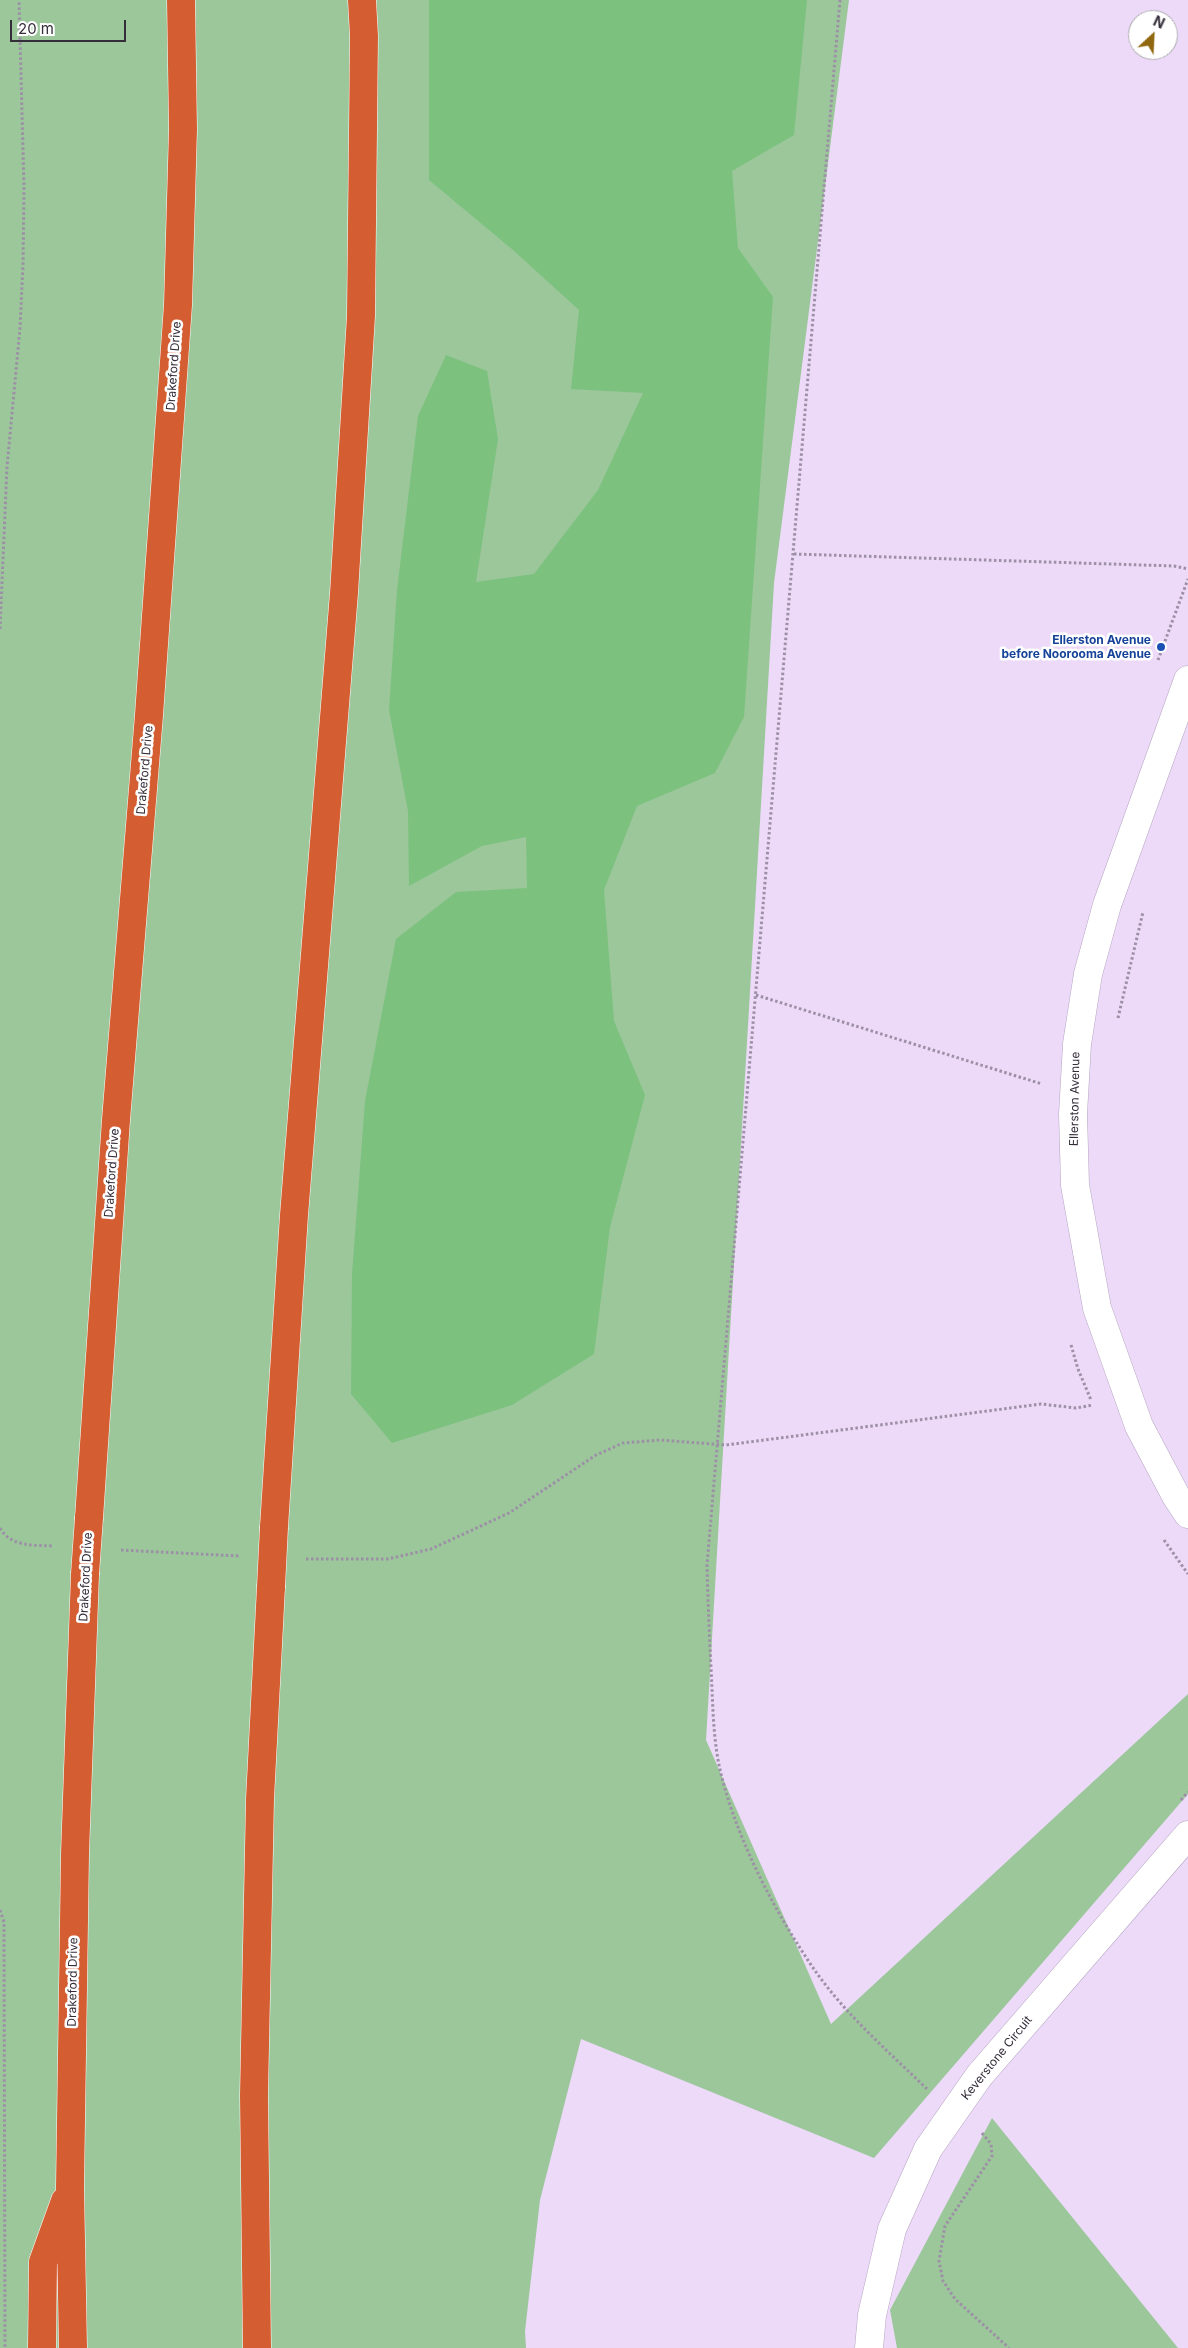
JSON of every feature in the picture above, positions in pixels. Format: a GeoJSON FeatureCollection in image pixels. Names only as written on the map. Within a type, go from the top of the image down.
{"type":"FeatureCollection","features":[{"type":"Feature","properties":{"kind":"highway","name":"Drakeford Drive"},"geometry":{"type":"LineString","coordinates":[[73,2348],[70,2187],[75,1854],[85,1574],[116,1120],[150,715],[178,305],[183,130],[181,0]]}},
{"type":"Feature","properties":{"kind":"highway"},"geometry":{"type":"LineString","coordinates":[[257,2348],[254,2094],[260,1799],[274,1527],[294,1215],[344,593],[361,316],[364,36],[362,0]]}},
{"type":"Feature","properties":{"kind":"highway"},"geometry":{"type":"LineString","coordinates":[[42,2348],[43,2262],[70,2187]]}},
{"type":"Feature","properties":{"kind":"street","name":"Ellerston Avenue"},"geometry":{"type":"LineString","coordinates":[[1188,680],[1102,922],[1088,974],[1077,1044],[1073,1114],[1075,1185],[1097,1308],[1139,1426],[1176,1496],[1188,1514]]}},
{"type":"Feature","properties":{"kind":"street","name":"Keverstone Circuit"},"geometry":{"type":"LineString","coordinates":[[868,2348],[872,2315],[892,2229],[928,2149],[979,2076],[1188,1835]]}},
{"type":"Feature","properties":{"kind":"path"},"geometry":{"type":"LineString","coordinates":[[0,629],[7,467],[20,328],[23,265],[24,187],[18,0]]}},
{"type":"Feature","properties":{"kind":"path"},"geometry":{"type":"LineString","coordinates":[[840,0],[707,1565],[714,1731],[719,1764],[728,1798],[745,1845],[764,1886],[817,1972],[872,2035],[930,2092],[975,2125],[991,2144],[992,2156],[945,2226],[939,2261],[943,2281],[955,2298],[1009,2348]]}},
{"type":"Feature","properties":{"kind":"path"},"geometry":{"type":"LineString","coordinates":[[794,554],[1174,566],[1188,569]]}},
{"type":"Feature","properties":{"kind":"path"},"geometry":{"type":"LineString","coordinates":[[1118,1021],[1144,911]]}},
{"type":"Feature","properties":{"kind":"path"},"geometry":{"type":"LineString","coordinates":[[756,995],[1039,1084]]}},
{"type":"Feature","properties":{"kind":"path"},"geometry":{"type":"LineString","coordinates":[[302,1559],[388,1559],[431,1550],[509,1513],[596,1455],[623,1443],[660,1440],[718,1444],[1041,1404],[1076,1408],[1093,1405]]}},
{"type":"Feature","properties":{"kind":"path"},"geometry":{"type":"LineString","coordinates":[[0,1528],[5,1536],[21,1545],[60,1546]]}},
{"type":"Feature","properties":{"kind":"path"},"geometry":{"type":"LineString","coordinates":[[118,1550],[244,1556]]}},
{"type":"Feature","properties":{"kind":"path"},"geometry":{"type":"LineString","coordinates":[[0,1910],[4,1922],[4,2348]]}},
{"type":"Feature","properties":{"kind":"green space"},"geometry":{"type":"Polygon","coordinates":[[[0,0],[849,0],[774,583],[706,1740],[831,2024],[1188,1694],[1188,1794],[874,2158],[581,2039],[540,2200],[525,2331],[526,2348],[0,2348],[0,0]]]}},
{"type":"Feature","properties":{"kind":"green space"},"geometry":{"type":"Polygon","coordinates":[[[429,0],[807,0],[794,135],[732,171],[738,248],[773,297],[744,717],[715,773],[637,806],[604,890],[614,1021],[645,1095],[610,1227],[594,1354],[512,1405],[392,1443],[351,1394],[352,1274],[365,1101],[396,939],[456,892],[527,888],[526,837],[482,846],[409,886],[408,811],[389,710],[397,590],[418,416],[446,355],[487,371],[498,439],[476,582],[534,574],[598,490],[643,393],[571,389],[579,310],[513,250],[429,180],[429,0]]]}},
{"type":"Feature","properties":{"kind":"green space"},"geometry":{"type":"Polygon","coordinates":[[[992,2118],[1178,2348],[897,2348],[890,2310],[992,2118]]]}},
{"type":"Feature","properties":{"kind":"place","name":"Ellerston Avenue before Noorooma Avenue"},"geometry":{"type":"Point","coordinates":[1161,647]}}]}
